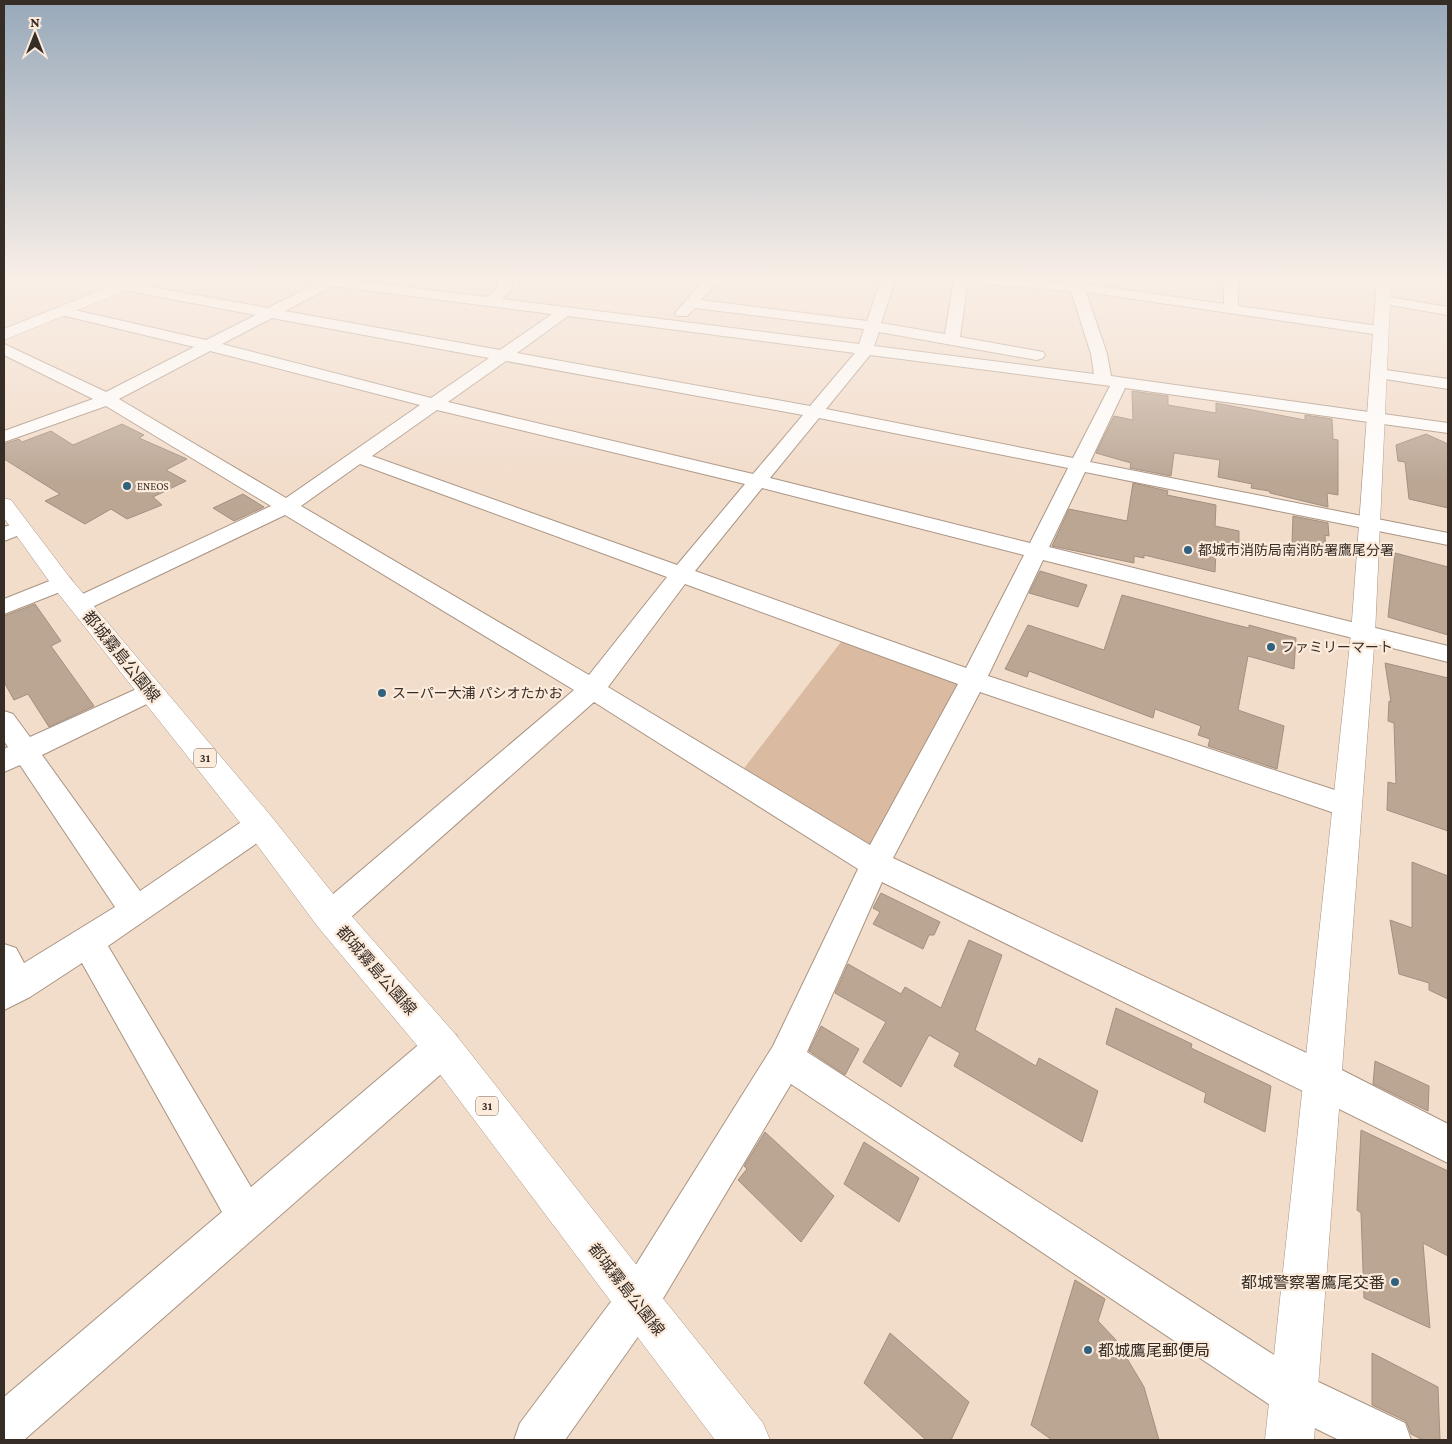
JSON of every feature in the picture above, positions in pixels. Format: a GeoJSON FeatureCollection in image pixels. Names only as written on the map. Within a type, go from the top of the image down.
{"type":"FeatureCollection","features":[{"type":"Feature","properties":{"kind":"street"},"geometry":{"type":"LineString","coordinates":[[4,438],[107,399],[207,347]]}},
{"type":"Feature","properties":{"kind":"street"},"geometry":{"type":"LineString","coordinates":[[215,347],[435,404],[757,481],[1448,654]]}},
{"type":"Feature","properties":{"kind":"street"},"geometry":{"type":"LineString","coordinates":[[456,347],[814,412],[1448,539]]}},
{"type":"Feature","properties":{"kind":"street"},"geometry":{"type":"LineString","coordinates":[[80,604],[286,507],[514,347]]}},
{"type":"Feature","properties":{"kind":"street"},"geometry":{"type":"LineString","coordinates":[[845,347],[1108,376],[1448,428]]}},
{"type":"Feature","properties":{"kind":"street"},"geometry":{"type":"LineString","coordinates":[[994,347],[1059,359],[1108,376]]}},
{"type":"Feature","properties":{"kind":"street"},"geometry":{"type":"LineString","coordinates":[[537,1440],[637,1302],[786,1059],[875,864],[973,680],[1080,464],[1108,376],[1098,347]]}},
{"type":"Feature","properties":{"kind":"street"},"geometry":{"type":"LineString","coordinates":[[1289,1440],[1363,634],[1380,347]]}},
{"type":"Feature","properties":{"kind":"street"},"geometry":{"type":"LineString","coordinates":[[4,349],[107,399],[592,689],[875,864],[1321,1079],[1448,1144]]}},
{"type":"Feature","properties":{"kind":"street"},"geometry":{"type":"LineString","coordinates":[[330,916],[592,689],[681,574],[865,350]]}},
{"type":"Feature","properties":{"kind":"street"},"geometry":{"type":"LineString","coordinates":[[1379,374],[1448,384]]}},
{"type":"Feature","properties":{"kind":"street"},"geometry":{"type":"LineString","coordinates":[[358,457],[973,680],[1346,805]]}},
{"type":"Feature","properties":{"kind":"street","name":"都城霧島公園線"},"geometry":{"type":"LineString","coordinates":[[4,504],[12,531],[80,604],[150,692],[260,824],[330,916],[443,1048],[637,1302],[746,1440]]}},
{"type":"Feature","properties":{"kind":"street"},"geometry":{"type":"LineString","coordinates":[[4,607],[62,583]]}},
{"type":"Feature","properties":{"kind":"street"},"geometry":{"type":"LineString","coordinates":[[14,756],[150,692]]}},
{"type":"Feature","properties":{"kind":"street"},"geometry":{"type":"LineString","coordinates":[[4,721],[14,756],[136,911]]}},
{"type":"Feature","properties":{"kind":"street"},"geometry":{"type":"LineString","coordinates":[[8,980],[87,941],[136,911],[260,824]]}},
{"type":"Feature","properties":{"kind":"street"},"geometry":{"type":"LineString","coordinates":[[87,941],[247,1218]]}},
{"type":"Feature","properties":{"kind":"street"},"geometry":{"type":"LineString","coordinates":[[4,1427],[443,1048]]}},
{"type":"Feature","properties":{"kind":"street"},"geometry":{"type":"LineString","coordinates":[[786,1059],[1292,1393],[1388,1440]]}},
{"type":"Feature","properties":{"kind":"shaded area"},"geometry":{"type":"Polygon","coordinates":[[[844,638],[959,684],[870,851],[742,771],[844,638]]]}},
{"type":"Feature","properties":{"kind":"building"},"geometry":{"type":"Polygon","coordinates":[[[1132,391],[1168,396],[1168,405],[1216,413],[1216,403],[1305,420],[1305,415],[1332,419],[1333,439],[1338,440],[1338,495],[1327,493],[1328,507],[1251,488],[1252,484],[1218,477],[1220,460],[1174,453],[1171,476],[1130,468],[1131,463],[1096,453],[1114,416],[1133,420],[1132,391]]]}},
{"type":"Feature","properties":{"kind":"building"},"geometry":{"type":"Polygon","coordinates":[[[122,424],[144,435],[139,438],[187,459],[166,470],[186,481],[153,497],[162,505],[127,519],[111,509],[85,524],[45,501],[60,494],[4,459],[4,444],[19,439],[22,442],[51,431],[73,445],[122,424]]]}},
{"type":"Feature","properties":{"kind":"building"},"geometry":{"type":"Polygon","coordinates":[[[1426,434],[1448,444],[1448,508],[1409,499],[1405,462],[1398,461],[1396,445],[1426,434]]]}},
{"type":"Feature","properties":{"kind":"building"},"geometry":{"type":"Polygon","coordinates":[[[1133,483],[1168,491],[1167,495],[1216,505],[1215,526],[1239,531],[1239,556],[1216,551],[1215,572],[1144,555],[1144,558],[1134,556],[1134,563],[1052,546],[1069,509],[1127,521],[1133,483]]]}},
{"type":"Feature","properties":{"kind":"building"},"geometry":{"type":"Polygon","coordinates":[[[243,494],[264,507],[234,521],[213,508],[243,494]]]}},
{"type":"Feature","properties":{"kind":"building"},"geometry":{"type":"Polygon","coordinates":[[[1293,516],[1328,523],[1329,536],[1325,535],[1326,552],[1292,544],[1293,516]]]}},
{"type":"Feature","properties":{"kind":"building"},"geometry":{"type":"Polygon","coordinates":[[[1395,553],[1448,567],[1448,635],[1388,617],[1395,553]]]}},
{"type":"Feature","properties":{"kind":"building"},"geometry":{"type":"Polygon","coordinates":[[[1040,571],[1087,585],[1078,607],[1029,593],[1040,571]]]}},
{"type":"Feature","properties":{"kind":"building"},"geometry":{"type":"Polygon","coordinates":[[[1122,595],[1224,622],[1249,628],[1249,625],[1296,638],[1294,669],[1248,656],[1238,710],[1284,726],[1277,769],[1208,746],[1210,739],[1198,735],[1201,726],[1155,709],[1153,718],[1029,671],[1027,677],[1005,669],[1028,625],[1104,650],[1122,595]]]}},
{"type":"Feature","properties":{"kind":"building"},"geometry":{"type":"Polygon","coordinates":[[[35,604],[61,641],[51,646],[94,706],[49,727],[28,694],[14,700],[4,682],[4,616],[35,604]]]}},
{"type":"Feature","properties":{"kind":"building"},"geometry":{"type":"Polygon","coordinates":[[[1385,663],[1448,678],[1448,831],[1387,810],[1388,782],[1396,784],[1394,723],[1388,721],[1389,701],[1391,702],[1385,663]]]}},
{"type":"Feature","properties":{"kind":"building"},"geometry":{"type":"Polygon","coordinates":[[[1412,862],[1448,876],[1448,999],[1429,990],[1429,983],[1399,974],[1390,920],[1412,928],[1412,862]]]}},
{"type":"Feature","properties":{"kind":"building"},"geometry":{"type":"Polygon","coordinates":[[[881,893],[940,922],[934,935],[929,935],[923,949],[873,924],[880,912],[873,908],[881,893]]]}},
{"type":"Feature","properties":{"kind":"building"},"geometry":{"type":"Polygon","coordinates":[[[969,940],[1002,955],[975,1030],[1036,1066],[1039,1058],[1098,1091],[1082,1142],[954,1066],[960,1053],[929,1035],[901,1087],[863,1062],[886,1022],[835,993],[848,964],[901,994],[905,987],[941,1008],[969,940]]]}},
{"type":"Feature","properties":{"kind":"building"},"geometry":{"type":"Polygon","coordinates":[[[1116,1008],[1192,1044],[1191,1048],[1271,1086],[1265,1132],[1204,1102],[1206,1093],[1106,1044],[1116,1008]]]}},
{"type":"Feature","properties":{"kind":"building"},"geometry":{"type":"Polygon","coordinates":[[[821,1026],[859,1049],[845,1075],[809,1051],[821,1026]]]}},
{"type":"Feature","properties":{"kind":"building"},"geometry":{"type":"Polygon","coordinates":[[[1375,1061],[1429,1086],[1428,1111],[1373,1084],[1375,1061]]]}},
{"type":"Feature","properties":{"kind":"building"},"geometry":{"type":"Polygon","coordinates":[[[1361,1130],[1448,1171],[1448,1256],[1423,1243],[1430,1328],[1364,1298],[1361,1213],[1357,1210],[1361,1130]]]}},
{"type":"Feature","properties":{"kind":"building"},"geometry":{"type":"Polygon","coordinates":[[[765,1132],[834,1196],[801,1242],[738,1180],[747,1169],[744,1166],[765,1132]]]}},
{"type":"Feature","properties":{"kind":"building"},"geometry":{"type":"Polygon","coordinates":[[[864,1142],[919,1178],[899,1222],[844,1184],[864,1142]]]}},
{"type":"Feature","properties":{"kind":"building","name":"都城鷹尾郵便局"},"geometry":{"type":"Polygon","coordinates":[[[1075,1280],[1105,1299],[1098,1321],[1116,1340],[1144,1387],[1159,1440],[1052,1440],[1031,1425],[1075,1280]]]}},
{"type":"Feature","properties":{"kind":"building"},"geometry":{"type":"Polygon","coordinates":[[[890,1333],[969,1402],[951,1440],[926,1440],[864,1383],[890,1333]]]}},
{"type":"Feature","properties":{"kind":"building"},"geometry":{"type":"Polygon","coordinates":[[[1372,1353],[1438,1387],[1440,1440],[1423,1440],[1411,1434],[1406,1421],[1372,1405],[1372,1353]]]}},
{"type":"Feature","properties":{"kind":"place","name":"ENEOS"},"geometry":{"type":"Point","coordinates":[127,486]}},
{"type":"Feature","properties":{"kind":"place","name":"都城市消防局南消防署鷹尾分署"},"geometry":{"type":"Point","coordinates":[1188,550]}},
{"type":"Feature","properties":{"kind":"place","name":"ファミリーマート"},"geometry":{"type":"Point","coordinates":[1271,647]}},
{"type":"Feature","properties":{"kind":"place","name":"スーパー大浦 パシオたかお"},"geometry":{"type":"Point","coordinates":[382,693]}},
{"type":"Feature","properties":{"kind":"place","name":"都城警察署鷹尾交番"},"geometry":{"type":"Point","coordinates":[1395,1282]}},
{"type":"Feature","properties":{"kind":"place","name":"都城鷹尾郵便局"},"geometry":{"type":"Point","coordinates":[1088,1350]}}]}
